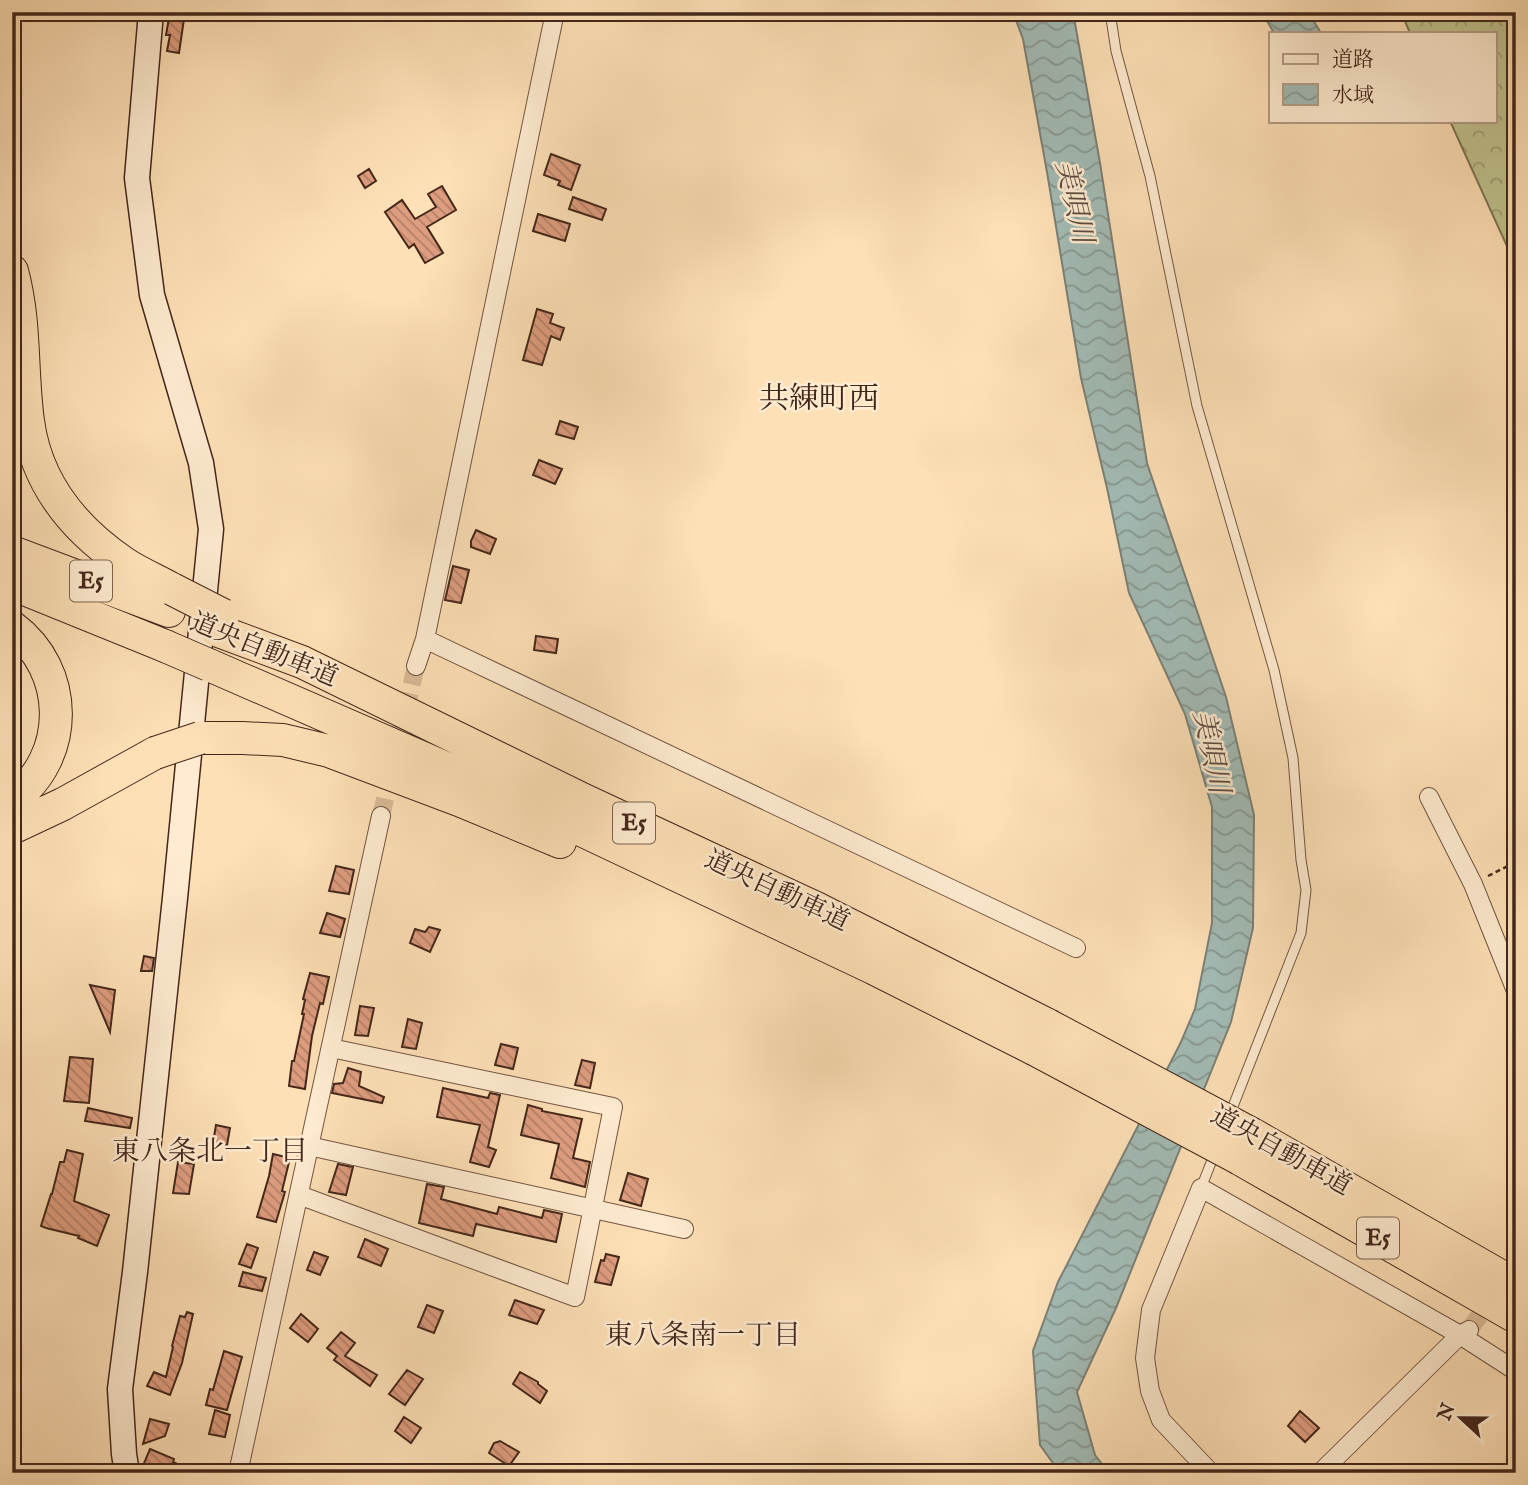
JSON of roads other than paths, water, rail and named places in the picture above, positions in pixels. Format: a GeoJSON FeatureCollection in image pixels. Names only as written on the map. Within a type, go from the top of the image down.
{"type":"FeatureCollection","features":[{"type":"Feature","properties":{"kind":"highway"},"geometry":{"type":"LineString","coordinates":[[12,271],[22,324],[28,422],[43,474],[61,506],[89,536],[171,600]]}},
{"type":"Feature","properties":{"kind":"highway","name":"道央自動車道"},"geometry":{"type":"LineString","coordinates":[[12,552],[171,600],[582,799],[818,909],[1041,1037],[1516,1285]]}},
{"type":"Feature","properties":{"kind":"highway","name":"道央自動車道"},"geometry":{"type":"LineString","coordinates":[[12,584],[165,646],[501,792],[873,968],[1041,1037]]}},
{"type":"Feature","properties":{"kind":"highway"},"geometry":{"type":"LineString","coordinates":[[12,627],[37,653],[48,673],[57,711],[51,746],[43,764],[32,781],[12,800]]}},
{"type":"Feature","properties":{"kind":"highway"},"geometry":{"type":"LineString","coordinates":[[12,828],[64,804],[155,753],[200,738],[283,740],[329,751],[459,800],[873,968]]}},
{"type":"Feature","properties":{"kind":"highway","name":"道央自動車道"},"geometry":{"type":"LineString","coordinates":[[1235,1138],[1516,1317]]}},
{"type":"Feature","properties":{"kind":"street"},"geometry":{"type":"LineString","coordinates":[[127,1473],[120,1389],[175,898],[211,529],[201,463],[152,295],[139,200],[137,178],[151,12]]}},
{"type":"Feature","properties":{"kind":"street"},"geometry":{"type":"LineString","coordinates":[[416,666],[425,639],[555,12]]}},
{"type":"Feature","properties":{"kind":"street"},"geometry":{"type":"LineString","coordinates":[[425,639],[1076,948]]}},
{"type":"Feature","properties":{"kind":"street"},"geometry":{"type":"LineString","coordinates":[[1429,797],[1473,884],[1516,991]]}},
{"type":"Feature","properties":{"kind":"street"},"geometry":{"type":"LineString","coordinates":[[238,1473],[381,817]]}},
{"type":"Feature","properties":{"kind":"street"},"geometry":{"type":"LineString","coordinates":[[299,1195],[575,1297],[613,1107],[331,1048]]}},
{"type":"Feature","properties":{"kind":"street"},"geometry":{"type":"LineString","coordinates":[[310,1146],[684,1229]]}},
{"type":"Feature","properties":{"kind":"street"},"geometry":{"type":"LineString","coordinates":[[1211,1473],[1161,1420],[1150,1391],[1145,1358],[1151,1310],[1201,1188],[1464,1333],[1516,1371]]}},
{"type":"Feature","properties":{"kind":"street"},"geometry":{"type":"LineString","coordinates":[[1320,1473],[1464,1333]]}},
{"type":"Feature","properties":{"kind":"lane"},"geometry":{"type":"LineString","coordinates":[[1111,12],[1116,51],[1150,176],[1197,406],[1274,670],[1293,758],[1306,890],[1301,933],[1235,1138],[1201,1188]]}},
{"type":"Feature","properties":{"kind":"water","name":"美唄川"},"geometry":{"type":"Polygon","coordinates":[[[1013,12],[1073,12],[1100,163],[1147,463],[1226,697],[1254,815],[1253,928],[1231,1022],[1116,1308],[1077,1392],[1095,1455],[1109,1473],[1060,1473],[1040,1445],[1033,1351],[1058,1282],[1181,1042],[1195,1009],[1212,923],[1212,807],[1185,714],[1129,593],[1081,378],[1023,39],[1013,12]]]}},
{"type":"Feature","properties":{"kind":"water"},"geometry":{"type":"Polygon","coordinates":[[[1262,12],[1308,12],[1320,32],[1273,32],[1262,12]]]}},
{"type":"Feature","properties":{"kind":"tunnel"},"geometry":{"type":"LineString","coordinates":[[381,816],[416,666]]}},
{"type":"Feature","properties":{"kind":"tunnel"},"geometry":{"type":"LineString","coordinates":[[1469,1330],[1516,1266]]}},
{"type":"Feature","properties":{"kind":"district","name":"共練町西"},"geometry":{"type":"Point","coordinates":[819,400]}},
{"type":"Feature","properties":{"kind":"district","name":"東八条北一丁目"},"geometry":{"type":"Point","coordinates":[210,1152]}},
{"type":"Feature","properties":{"kind":"district","name":"東八条南一丁目"},"geometry":{"type":"Point","coordinates":[703,1336]}}]}
